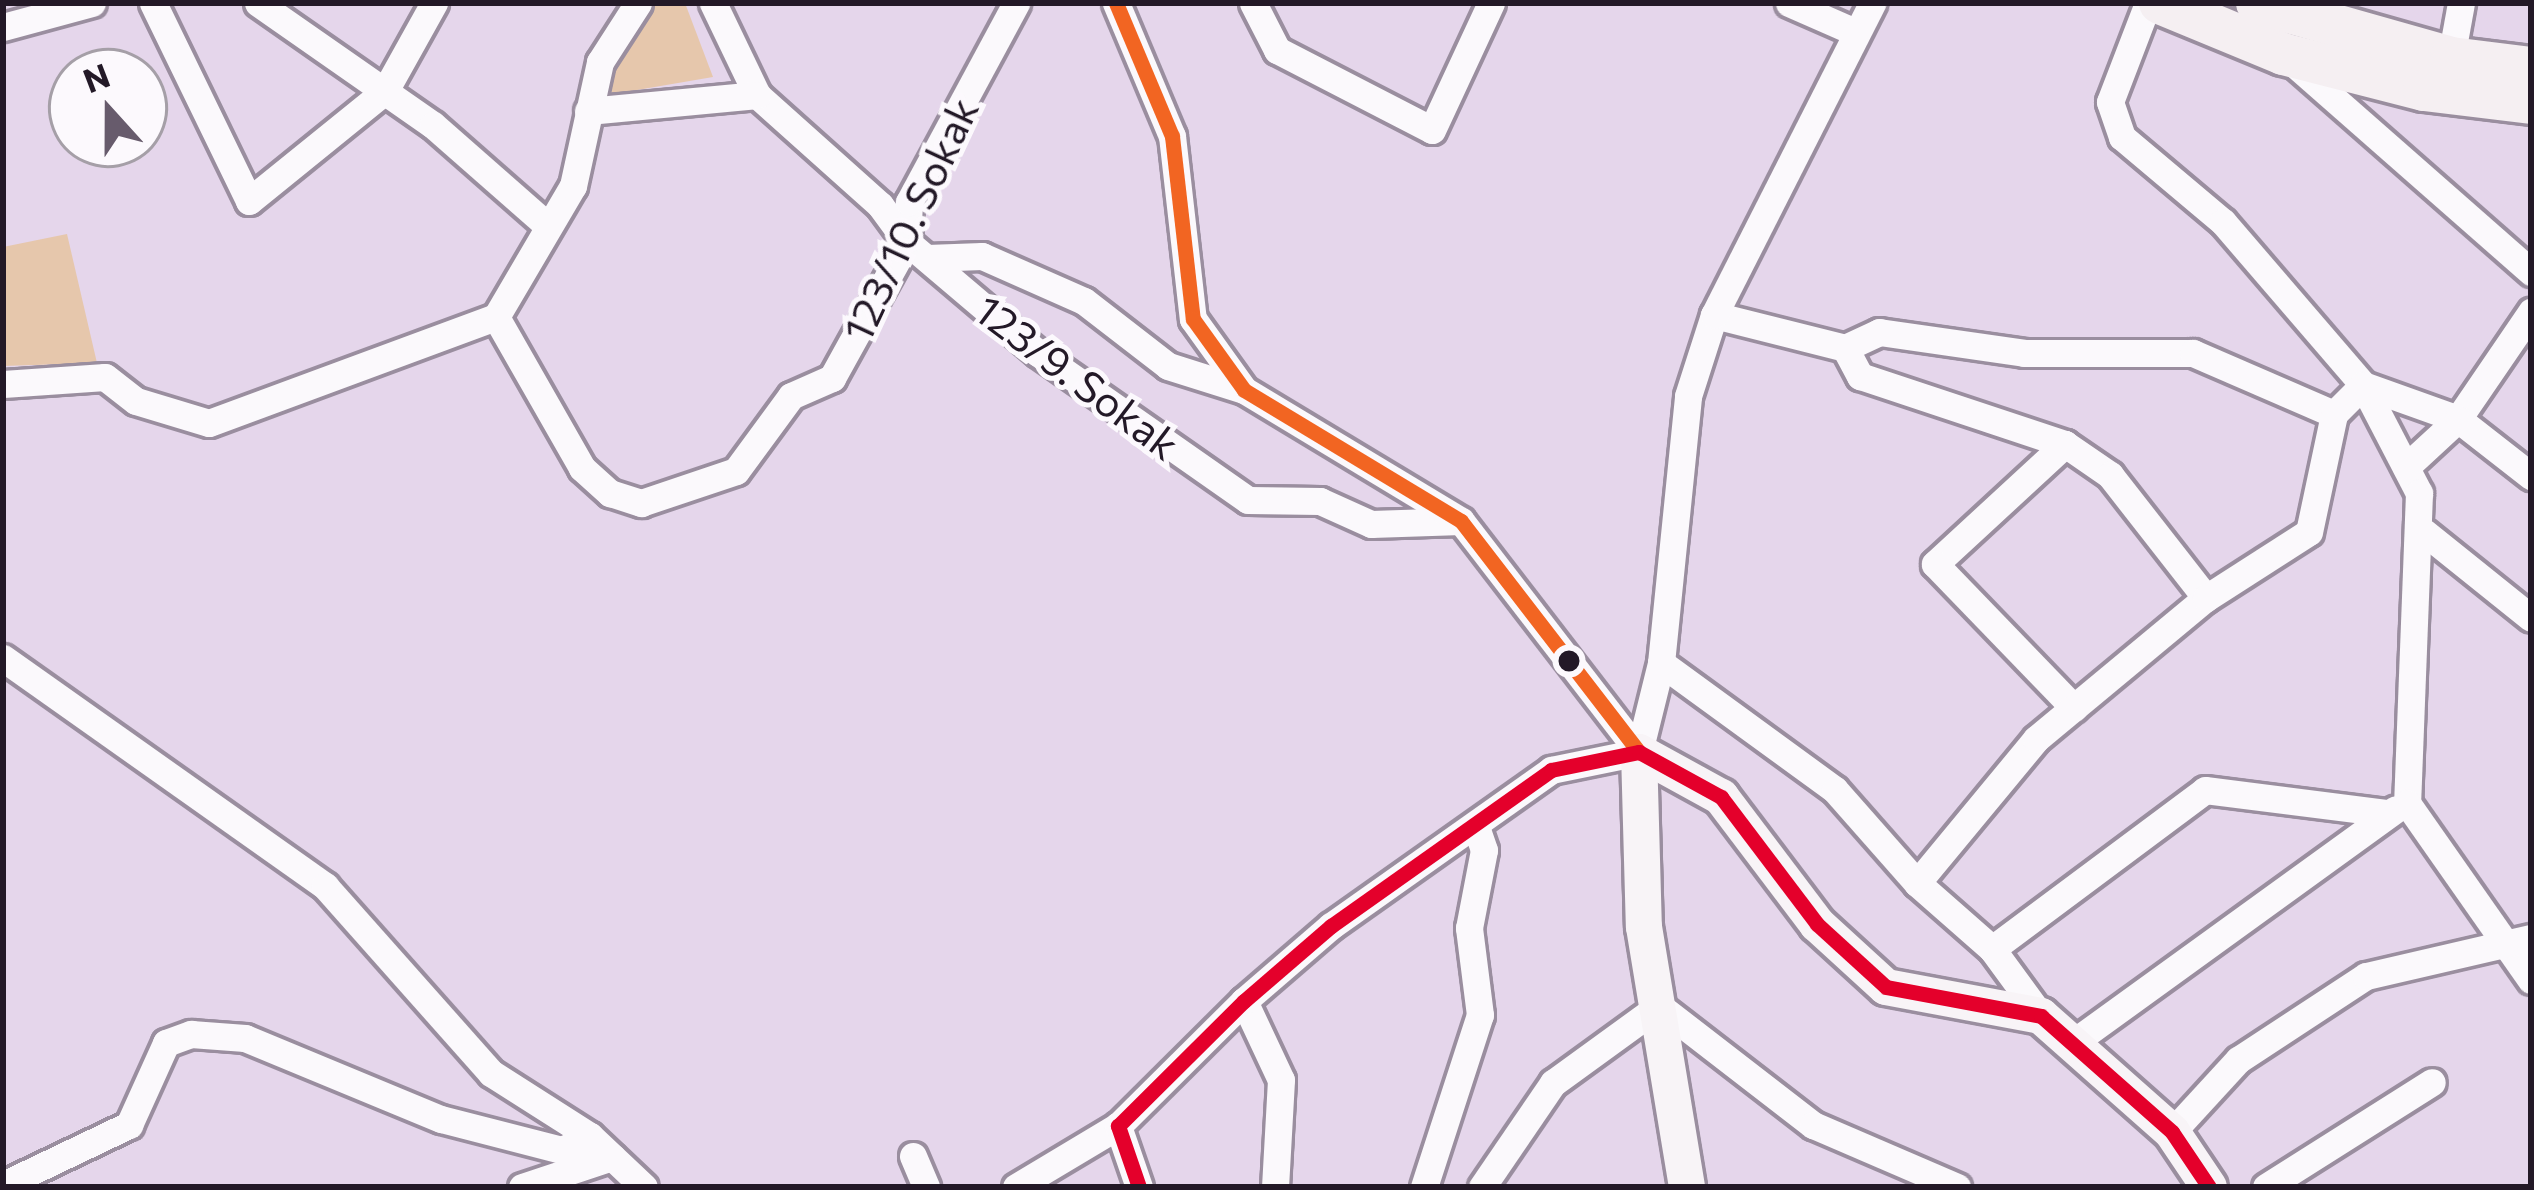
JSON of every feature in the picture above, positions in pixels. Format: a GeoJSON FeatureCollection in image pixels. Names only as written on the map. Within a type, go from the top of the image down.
{"type":"FeatureCollection","features":[{"type":"Feature","properties":{"kind":"main road"},"geometry":{"type":"LineString","coordinates":[[2160,3],[2282,54],[2424,91],[2531,103]]}},
{"type":"Feature","properties":{"kind":"main road"},"geometry":{"type":"LineString","coordinates":[[2257,3],[2451,58],[2531,68]]}},
{"type":"Feature","properties":{"kind":"street"},"geometry":{"type":"LineString","coordinates":[[3,27],[92,3]]}},
{"type":"Feature","properties":{"kind":"street"},"geometry":{"type":"LineString","coordinates":[[153,3],[250,201],[385,91],[434,3]]}},
{"type":"Feature","properties":{"kind":"street"},"geometry":{"type":"LineString","coordinates":[[258,3],[385,91],[548,226]]}},
{"type":"Feature","properties":{"kind":"street"},"geometry":{"type":"LineString","coordinates":[[3,384],[105,377],[136,401],[209,424],[496,317],[573,186],[600,62],[638,3]]}},
{"type":"Feature","properties":{"kind":"street","name":"123/9. Sokak"},"geometry":{"type":"LineString","coordinates":[[713,3],[758,95],[880,205],[917,250],[1038,353],[1248,500],[1320,501],[1371,524],[1461,521]]}},
{"type":"Feature","properties":{"kind":"street","name":"123/10. Sokak"},"geometry":{"type":"LineString","coordinates":[[496,317],[583,469],[610,493],[641,503],[736,471],[791,396],[832,378],[917,250],[909,202],[1016,3]]}},
{"type":"Feature","properties":{"kind":"street"},"geometry":{"type":"LineString","coordinates":[[1116,3],[1172,136],[1193,319],[1244,390]]}},
{"type":"Feature","properties":{"kind":"street"},"geometry":{"type":"LineString","coordinates":[[1253,3],[1276,50],[1432,130],[1491,3]]}},
{"type":"Feature","properties":{"kind":"street"},"geometry":{"type":"LineString","coordinates":[[1789,3],[1855,32]]}},
{"type":"Feature","properties":{"kind":"street"},"geometry":{"type":"LineString","coordinates":[[1687,1187],[1644,927],[1639,752],[1660,663],[1688,396],[1714,315],[1872,3]]}},
{"type":"Feature","properties":{"kind":"street"},"geometry":{"type":"LineString","coordinates":[[2074,1042],[2397,808],[2424,532],[2406,466],[2363,385],[2223,222],[2122,136],[2110,102],[2148,3]]}},
{"type":"Feature","properties":{"kind":"street"},"geometry":{"type":"LineString","coordinates":[[2451,58],[2461,3]]}},
{"type":"Feature","properties":{"kind":"street"},"geometry":{"type":"LineString","coordinates":[[2282,54],[2531,272]]}},
{"type":"Feature","properties":{"kind":"street"},"geometry":{"type":"LineString","coordinates":[[588,111],[758,95]]}},
{"type":"Feature","properties":{"kind":"street"},"geometry":{"type":"LineString","coordinates":[[917,250],[982,256],[1084,302],[1168,365],[1244,390],[1461,521],[1639,752],[1721,797],[1817,924],[1886,986],[2041,1016]]}},
{"type":"Feature","properties":{"kind":"street"},"geometry":{"type":"LineString","coordinates":[[2406,466],[2458,419],[2531,312]]}},
{"type":"Feature","properties":{"kind":"street"},"geometry":{"type":"LineString","coordinates":[[1714,315],[1845,348],[1880,332],[2024,352],[2193,353],[2334,414]]}},
{"type":"Feature","properties":{"kind":"street"},"geometry":{"type":"LineString","coordinates":[[1845,348],[1860,376],[2065,444],[2110,476],[2206,598]]}},
{"type":"Feature","properties":{"kind":"street"},"geometry":{"type":"LineString","coordinates":[[1917,883],[2074,708],[2206,598],[2309,532],[2334,414],[2363,385]]}},
{"type":"Feature","properties":{"kind":"street"},"geometry":{"type":"LineString","coordinates":[[2363,385],[2458,419],[2531,476]]}},
{"type":"Feature","properties":{"kind":"street"},"geometry":{"type":"LineString","coordinates":[[2065,444],[1935,564],[2074,708]]}},
{"type":"Feature","properties":{"kind":"street"},"geometry":{"type":"LineString","coordinates":[[2424,532],[2531,618]]}},
{"type":"Feature","properties":{"kind":"street"},"geometry":{"type":"LineString","coordinates":[[3,658],[325,886],[491,1073],[590,1136],[644,1187]]}},
{"type":"Feature","properties":{"kind":"street"},"geometry":{"type":"LineString","coordinates":[[1660,663],[1790,751],[1917,883],[1992,950],[2041,1016],[2172,1132],[2202,1184]]}},
{"type":"Feature","properties":{"kind":"street"},"geometry":{"type":"LineString","coordinates":[[1016,1187],[1118,1126],[1244,1001],[1331,926],[1477,830],[1551,770],[1639,752]]}},
{"type":"Feature","properties":{"kind":"street"},"geometry":{"type":"LineString","coordinates":[[1992,950],[2205,790],[2397,808],[2519,944],[2531,980]]}},
{"type":"Feature","properties":{"kind":"street"},"geometry":{"type":"LineString","coordinates":[[1424,1187],[1480,1016],[1469,928],[1484,850],[1477,830]]}},
{"type":"Feature","properties":{"kind":"street"},"geometry":{"type":"LineString","coordinates":[[2172,1132],[2238,1060],[2366,976],[2519,944]]}},
{"type":"Feature","properties":{"kind":"street"},"geometry":{"type":"LineString","coordinates":[[1244,1001],[1281,1080],[1274,1187]]}},
{"type":"Feature","properties":{"kind":"street"},"geometry":{"type":"LineString","coordinates":[[1482,1187],[1553,1083],[1659,1006]]}},
{"type":"Feature","properties":{"kind":"street"},"geometry":{"type":"LineString","coordinates":[[1659,1006],[1813,1125],[1957,1187]]}},
{"type":"Feature","properties":{"kind":"street"},"geometry":{"type":"LineString","coordinates":[[3,1185],[129,1125],[166,1043],[191,1034],[245,1038],[442,1119],[542,1145],[562,1150],[590,1136]]}},
{"type":"Feature","properties":{"kind":"street"},"geometry":{"type":"LineString","coordinates":[[2266,1187],[2432,1082]]}},
{"type":"Feature","properties":{"kind":"street"},"geometry":{"type":"LineString","coordinates":[[1118,1126],[1139,1187]]}},
{"type":"Feature","properties":{"kind":"street"},"geometry":{"type":"LineString","coordinates":[[913,1156],[926,1187]]}},
{"type":"Feature","properties":{"kind":"street"},"geometry":{"type":"LineString","coordinates":[[522,1187],[612,1157]]}},
{"type":"Feature","properties":{"kind":"shaded area"},"geometry":{"type":"Polygon","coordinates":[[[653,3],[685,3],[713,77],[608,95],[607,75],[653,3]]]}},
{"type":"Feature","properties":{"kind":"shaded area"},"geometry":{"type":"Polygon","coordinates":[[[67,234],[97,363],[3,366],[3,247],[67,234]]]}},
{"type":"Feature","properties":{"kind":"transit line"},"geometry":{"type":"LineString","coordinates":[[1116,3],[1172,136],[1193,319],[1244,390],[1461,521],[1639,752]]}},
{"type":"Feature","properties":{"kind":"transit line"},"geometry":{"type":"LineString","coordinates":[[1139,1187],[1118,1126],[1244,1001],[1331,926],[1551,770],[1639,752],[1721,797],[1817,924],[1886,987],[2041,1016],[2172,1132],[2209,1187]]}}]}
